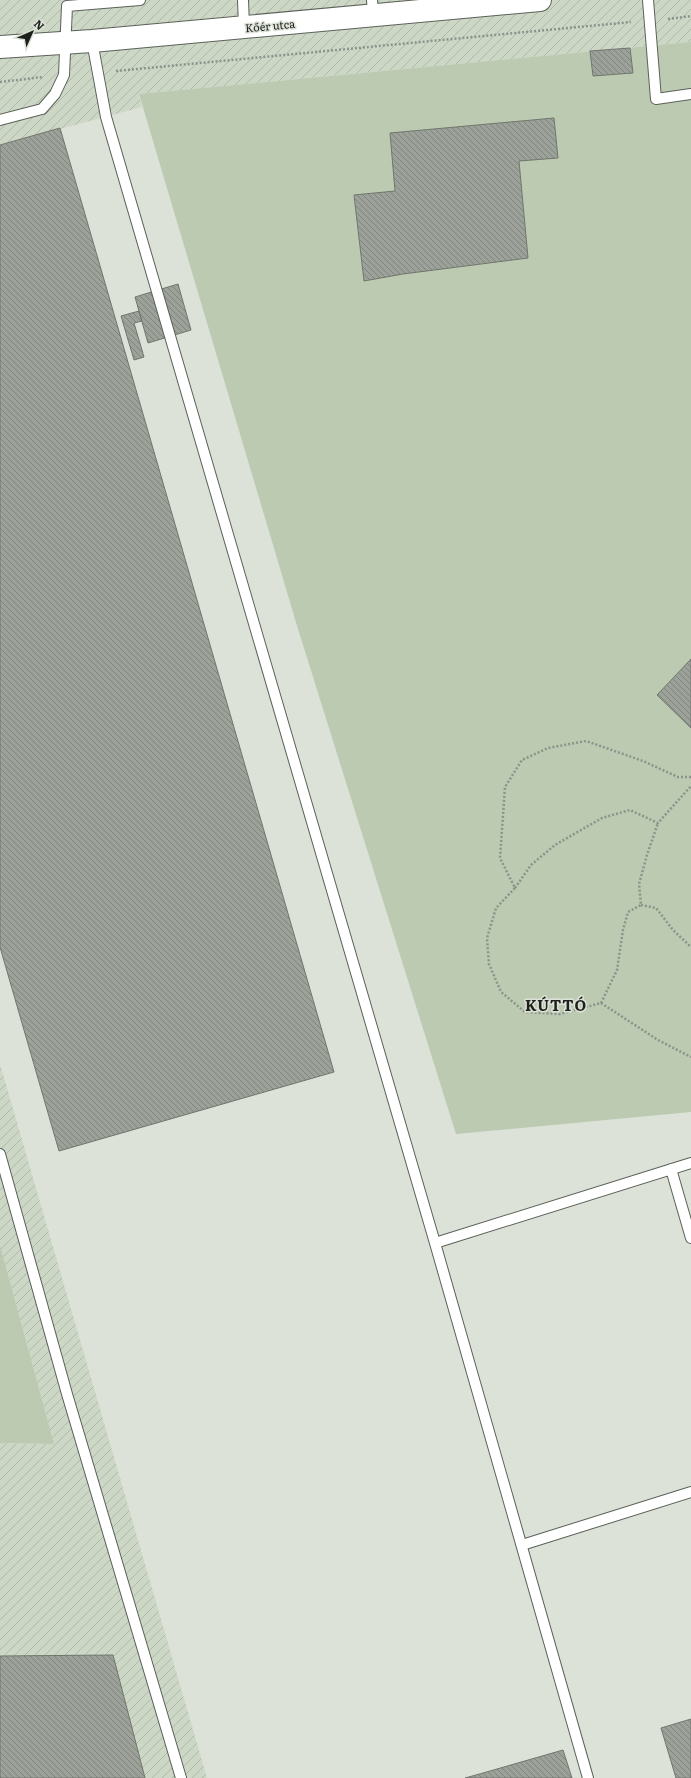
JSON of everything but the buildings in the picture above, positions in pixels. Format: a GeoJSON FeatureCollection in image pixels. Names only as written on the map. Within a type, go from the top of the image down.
{"type":"FeatureCollection","features":[{"type":"Feature","properties":{"kind":"street","name":"Kőér utca"},"geometry":{"type":"LineString","coordinates":[[0,45],[66,43],[244,27],[372,8],[540,0]]}},
{"type":"Feature","properties":{"kind":"lane"},"geometry":{"type":"LineString","coordinates":[[0,120],[42,109],[55,94],[64,75],[67,6],[140,0]]}},
{"type":"Feature","properties":{"kind":"lane"},"geometry":{"type":"LineString","coordinates":[[243,0],[244,27]]}},
{"type":"Feature","properties":{"kind":"lane"},"geometry":{"type":"LineString","coordinates":[[648,0],[656,99],[691,94]]}},
{"type":"Feature","properties":{"kind":"lane"},"geometry":{"type":"LineString","coordinates":[[92,41],[106,117],[435,1243],[499,1472],[522,1545],[588,1778]]}},
{"type":"Feature","properties":{"kind":"lane"},"geometry":{"type":"LineString","coordinates":[[0,1154],[69,1401],[181,1778]]}},
{"type":"Feature","properties":{"kind":"lane"},"geometry":{"type":"LineString","coordinates":[[435,1243],[691,1163]]}},
{"type":"Feature","properties":{"kind":"lane"},"geometry":{"type":"LineString","coordinates":[[671,1169],[691,1238]]}},
{"type":"Feature","properties":{"kind":"lane"},"geometry":{"type":"LineString","coordinates":[[522,1545],[691,1492]]}},
{"type":"Feature","properties":{"kind":"path"},"geometry":{"type":"LineString","coordinates":[[98,72],[691,16]]}},
{"type":"Feature","properties":{"kind":"path"},"geometry":{"type":"LineString","coordinates":[[0,82],[64,75]]}},
{"type":"Feature","properties":{"kind":"path"},"geometry":{"type":"LineString","coordinates":[[515,888],[500,858],[506,787],[522,760],[548,748],[586,741],[643,761],[678,777],[691,777]]}},
{"type":"Feature","properties":{"kind":"path"},"geometry":{"type":"LineString","coordinates":[[641,905],[639,884],[647,854],[658,823],[691,786]]}},
{"type":"Feature","properties":{"kind":"path"},"geometry":{"type":"LineString","coordinates":[[658,823],[630,810],[602,818],[549,850],[531,865],[515,888],[496,908],[487,938],[489,964],[501,992],[525,1012],[560,1014],[601,1003],[658,1040],[691,1057]]}},
{"type":"Feature","properties":{"kind":"path"},"geometry":{"type":"LineString","coordinates":[[601,1003],[617,970],[628,912],[641,905],[656,908],[673,930],[691,947]]}},
{"type":"Feature","properties":{"kind":"shaded area"},"geometry":{"type":"Polygon","coordinates":[[[0,0],[691,0],[691,42],[139,94],[142,107],[0,145],[0,0]]]}},
{"type":"Feature","properties":{"kind":"shaded area"},"geometry":{"type":"Polygon","coordinates":[[[691,42],[691,1112],[456,1134],[298,629],[139,94],[691,42]]]}},
{"type":"Feature","properties":{"kind":"shaded area"},"geometry":{"type":"Polygon","coordinates":[[[0,1064],[207,1778],[0,1778],[0,1443],[54,1444],[0,1245],[0,1064]]]}},
{"type":"Feature","properties":{"kind":"shaded area"},"geometry":{"type":"Polygon","coordinates":[[[0,1245],[54,1444],[0,1443],[0,1245]]]}},
{"type":"Feature","properties":{"kind":"district","name":"KÚTTÓ"},"geometry":{"type":"Point","coordinates":[556,1004]}}]}
